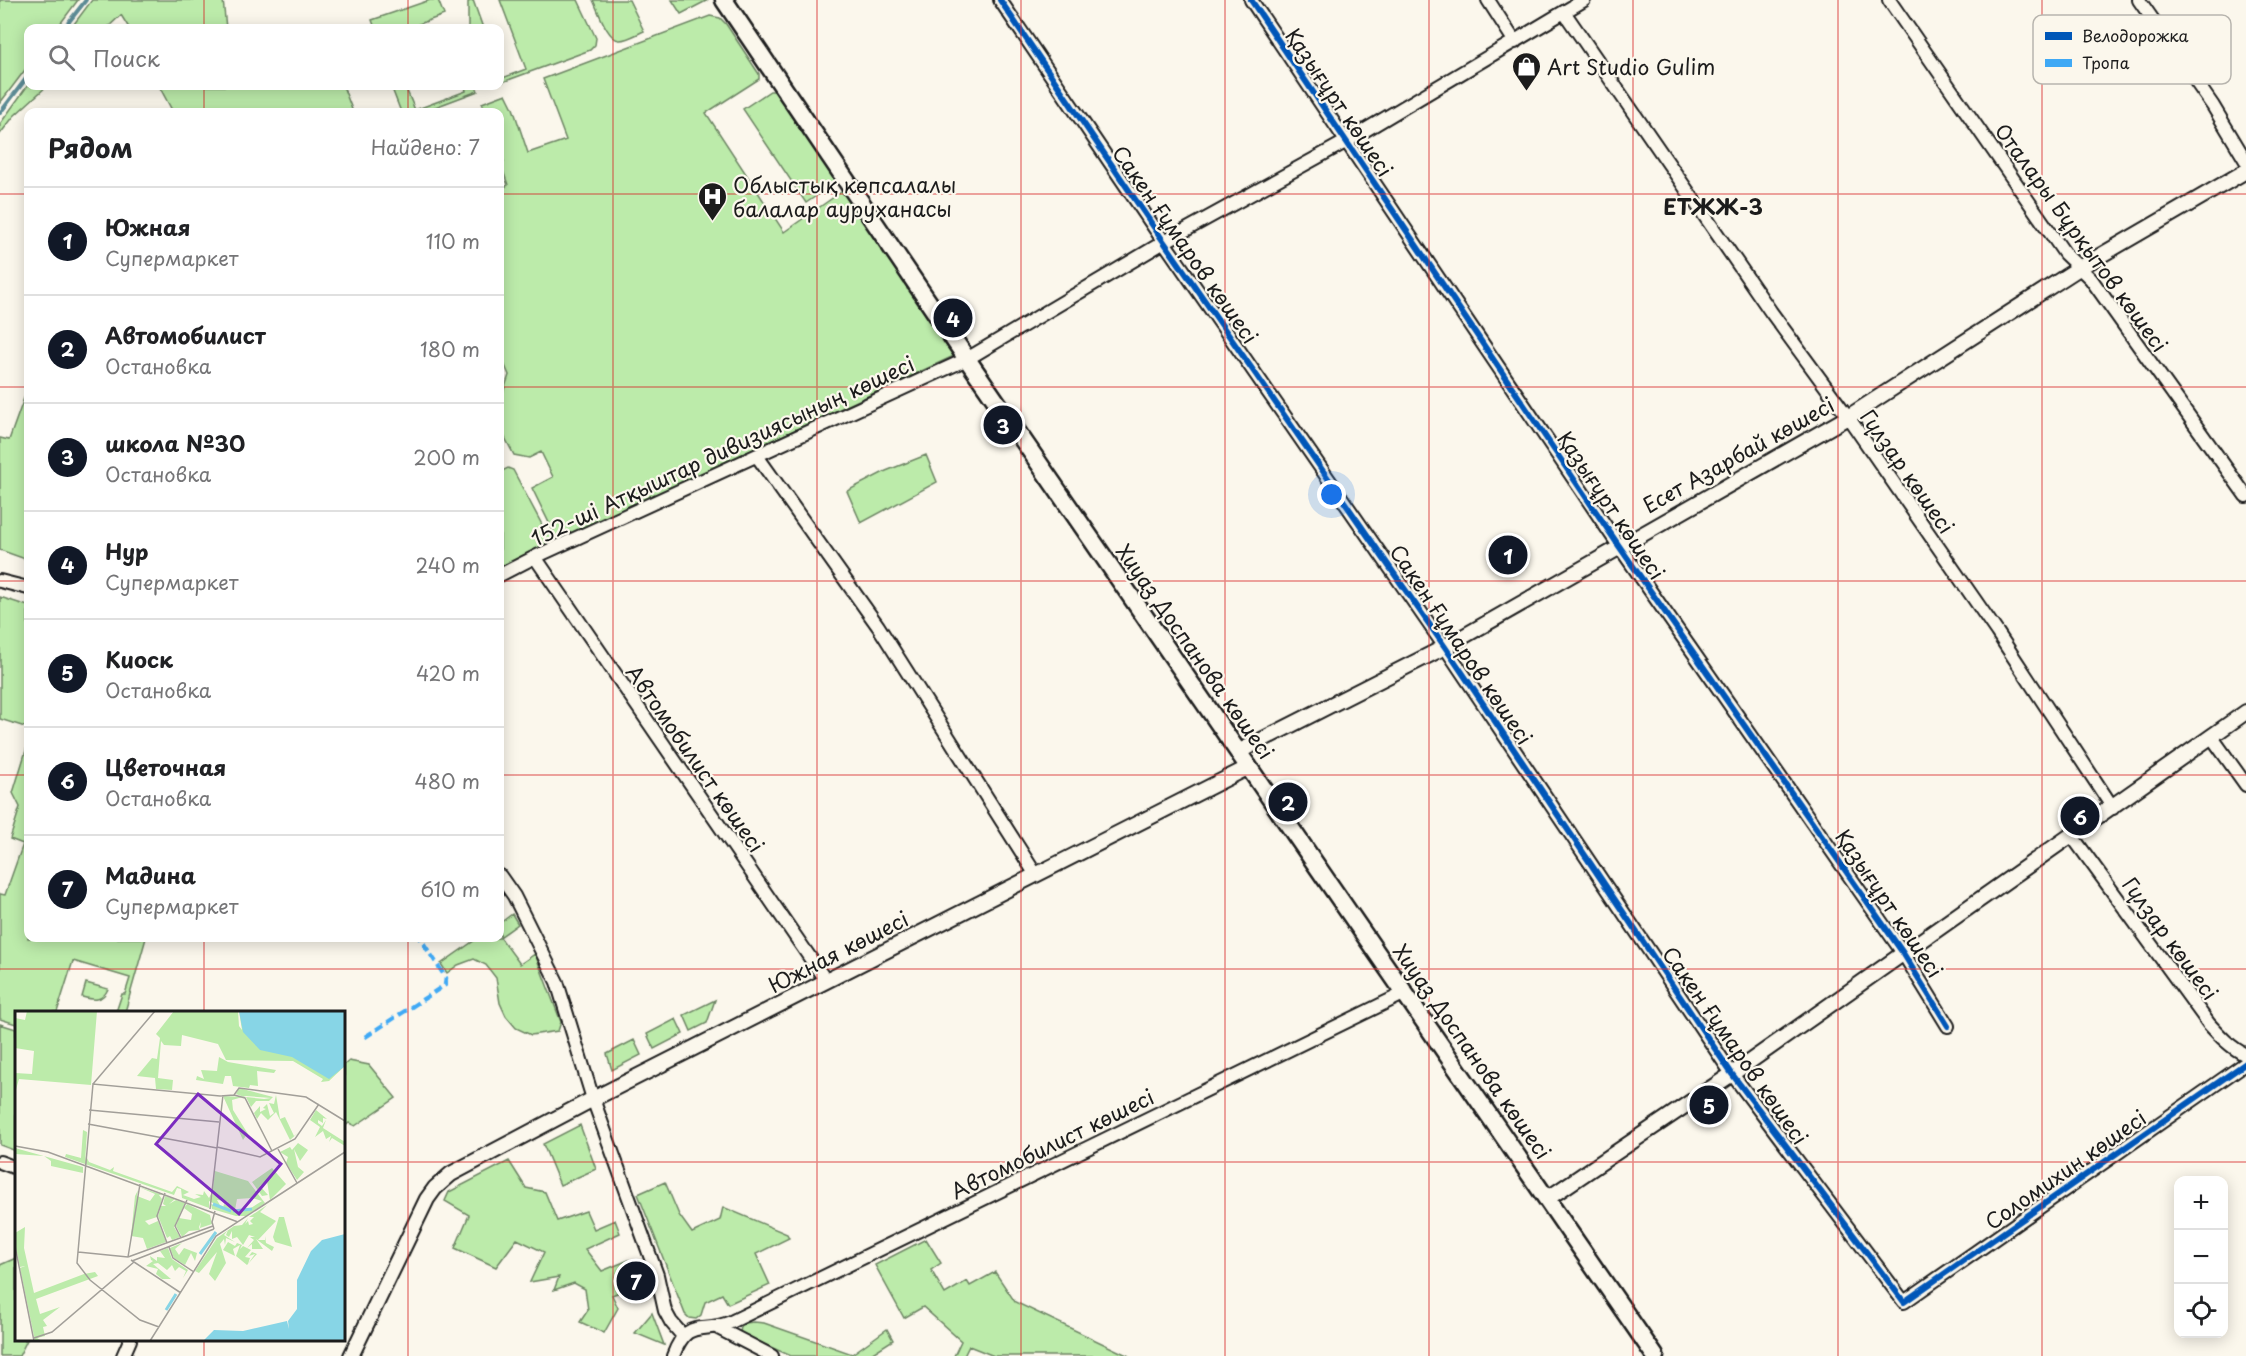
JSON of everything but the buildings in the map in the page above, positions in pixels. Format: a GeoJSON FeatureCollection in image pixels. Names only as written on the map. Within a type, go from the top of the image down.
{"type":"FeatureCollection","features":[{"type":"Feature","properties":{"kind":"main road","name":"Хиуаз Доспанова көшесі"},"geometry":{"type":"LineString","coordinates":[[726,1],[967,359],[1655,1356]]}},
{"type":"Feature","properties":{"kind":"street","name":"Сакен Ғұмаров көшесі"},"geometry":{"type":"LineString","coordinates":[[1000,0],[1164,242],[1445,646],[1732,1074],[1904,1302]]}},
{"type":"Feature","properties":{"kind":"street","name":"Қазығұрт көшесі"},"geometry":{"type":"LineString","coordinates":[[1251,0],[1619,546],[1903,953],[1948,1026]]}},
{"type":"Feature","properties":{"kind":"street"},"geometry":{"type":"LineString","coordinates":[[1488,0],[1515,42]]}},
{"type":"Feature","properties":{"kind":"street","name":"152-ші Атқыштар дивизиясының көшесі"},"geometry":{"type":"LineString","coordinates":[[504,573],[967,359],[1164,242],[1347,141],[1584,0]]}},
{"type":"Feature","properties":{"kind":"street","name":"Оталары Бұрқытов көшесі"},"geometry":{"type":"LineString","coordinates":[[1889,0],[2066,254],[2091,279],[2246,496]]}},
{"type":"Feature","properties":{"kind":"street"},"geometry":{"type":"LineString","coordinates":[[2139,0],[2149,15]]}},
{"type":"Feature","properties":{"kind":"street","name":"Гүлзар көшесі"},"geometry":{"type":"LineString","coordinates":[[1564,12],[1771,312],[1848,417],[1997,632],[2113,808]]}},
{"type":"Feature","properties":{"kind":"street"},"geometry":{"type":"LineString","coordinates":[[2198,84],[2246,161]]}},
{"type":"Feature","properties":{"kind":"street","name":"Есет Азарбай көшесі"},"geometry":{"type":"LineString","coordinates":[[1238,752],[1445,646],[1848,417],[2079,268],[2246,171]]}},
{"type":"Feature","properties":{"kind":"street"},"geometry":{"type":"LineString","coordinates":[[757,456],[878,626],[1036,875]]}},
{"type":"Feature","properties":{"kind":"street","name":"Автомобилист көшесі"},"geometry":{"type":"LineString","coordinates":[[535,557],[826,981]]}},
{"type":"Feature","properties":{"kind":"street"},"geometry":{"type":"LineString","coordinates":[[0,581],[24,587]]}},
{"type":"Feature","properties":{"kind":"street"},"geometry":{"type":"LineString","coordinates":[[1547,1199],[1732,1074],[2113,808],[2246,712]]}},
{"type":"Feature","properties":{"kind":"street"},"geometry":{"type":"LineString","coordinates":[[2211,736],[2246,784]]}},
{"type":"Feature","properties":{"kind":"street","name":"Южная көшесі"},"geometry":{"type":"LineString","coordinates":[[351,1356],[427,1199],[447,1177],[593,1099],[1249,767]]}},
{"type":"Feature","properties":{"kind":"street","name":"Гүлзар көшесі"},"geometry":{"type":"LineString","coordinates":[[2072,836],[2209,1024],[2230,1046],[2246,1054]]}},
{"type":"Feature","properties":{"kind":"street","name":"Автомобилист көшесі"},"geometry":{"type":"LineString","coordinates":[[504,882],[514,896],[557,982],[593,1099],[657,1275],[665,1311],[678,1345],[696,1329],[716,1327],[731,1322],[1405,993]]}},
{"type":"Feature","properties":{"kind":"street","name":"Соломихин көшесі"},"geometry":{"type":"LineString","coordinates":[[1904,1302],[2246,1062]]}},
{"type":"Feature","properties":{"kind":"street"},"geometry":{"type":"LineString","coordinates":[[0,1162],[15,1168]]}},
{"type":"Feature","properties":{"kind":"street"},"geometry":{"type":"LineString","coordinates":[[716,1327],[772,1356]]}},
{"type":"Feature","properties":{"kind":"street"},"geometry":{"type":"LineString","coordinates":[[123,1356],[130,1341]]}},
{"type":"Feature","properties":{"kind":"green space"},"geometry":{"type":"Polygon","coordinates":[[[0,0],[78,0],[60,24],[24,24],[24,71],[0,103],[0,0]]]}},
{"type":"Feature","properties":{"kind":"green space"},"geometry":{"type":"Polygon","coordinates":[[[92,0],[223,0],[226,24],[127,24],[121,15],[111,24],[74,24],[92,0]]]}},
{"type":"Feature","properties":{"kind":"green space"},"geometry":{"type":"Polygon","coordinates":[[[430,0],[438,0],[444,15],[419,24],[374,24],[372,20],[430,0]]]}},
{"type":"Feature","properties":{"kind":"green space"},"geometry":{"type":"Polygon","coordinates":[[[473,0],[482,24],[468,24],[468,2],[473,0]]]}},
{"type":"Feature","properties":{"kind":"green space"},"geometry":{"type":"Polygon","coordinates":[[[500,0],[578,0],[596,38],[595,45],[590,50],[504,82],[504,77],[526,69],[500,0]]]}},
{"type":"Feature","properties":{"kind":"green space"},"geometry":{"type":"Polygon","coordinates":[[[593,0],[629,0],[644,31],[620,40],[611,36],[593,0]]]}},
{"type":"Feature","properties":{"kind":"green space"},"geometry":{"type":"Polygon","coordinates":[[[672,0],[708,0],[681,14],[672,0]]]}},
{"type":"Feature","properties":{"kind":"green space"},"geometry":{"type":"Polygon","coordinates":[[[710,16],[720,18],[759,74],[759,79],[706,113],[784,232],[844,190],[906,278],[907,289],[917,295],[958,354],[504,565],[504,470],[508,468],[513,470],[547,534],[553,531],[532,488],[553,477],[541,452],[529,458],[514,455],[504,436],[504,390],[509,375],[504,363],[504,188],[508,185],[504,174],[504,108],[484,108],[482,103],[506,94],[528,153],[566,140],[543,79],[710,16]]]}},
{"type":"Feature","properties":{"kind":"green space"},"geometry":{"type":"Polygon","coordinates":[[[24,90],[43,90],[14,116],[0,134],[0,124],[24,90]]]}},
{"type":"Feature","properties":{"kind":"green space"},"geometry":{"type":"Polygon","coordinates":[[[161,90],[345,90],[351,108],[171,108],[161,90]]]}},
{"type":"Feature","properties":{"kind":"green space"},"geometry":{"type":"Polygon","coordinates":[[[393,90],[407,90],[414,108],[399,108],[393,90]]]}},
{"type":"Feature","properties":{"kind":"green space"},"geometry":{"type":"Polygon","coordinates":[[[466,90],[478,91],[433,108],[420,108],[466,90]]]}},
{"type":"Feature","properties":{"kind":"green space"},"geometry":{"type":"Polygon","coordinates":[[[770,91],[775,91],[834,178],[835,183],[806,203],[743,109],[770,91]]]}},
{"type":"Feature","properties":{"kind":"green space"},"geometry":{"type":"Polygon","coordinates":[[[24,398],[24,559],[0,550],[0,438],[9,440],[24,398]]]}},
{"type":"Feature","properties":{"kind":"green space"},"geometry":{"type":"Polygon","coordinates":[[[926,455],[937,482],[861,523],[847,491],[886,471],[926,455]]]}},
{"type":"Feature","properties":{"kind":"green space"},"geometry":{"type":"Polygon","coordinates":[[[0,597],[24,605],[24,727],[0,719],[0,597]]]}},
{"type":"Feature","properties":{"kind":"green space"},"geometry":{"type":"Polygon","coordinates":[[[24,757],[24,942],[145,942],[125,1011],[116,1011],[130,978],[73,961],[57,1011],[15,1011],[15,1024],[0,1019],[0,894],[5,895],[23,844],[10,839],[20,807],[13,793],[24,757]]]}},
{"type":"Feature","properties":{"kind":"green space"},"geometry":{"type":"Polygon","coordinates":[[[512,914],[518,924],[504,934],[504,920],[512,914]]]}},
{"type":"Feature","properties":{"kind":"green space"},"geometry":{"type":"Polygon","coordinates":[[[472,942],[504,942],[520,964],[535,954],[561,1022],[558,1031],[531,1035],[516,1028],[506,1016],[500,1003],[496,978],[486,965],[474,959],[458,965],[447,973],[441,964],[472,942]]]}},
{"type":"Feature","properties":{"kind":"green space"},"geometry":{"type":"Polygon","coordinates":[[[86,983],[108,989],[103,996],[97,999],[82,997],[86,983]]]}},
{"type":"Feature","properties":{"kind":"green space"},"geometry":{"type":"Polygon","coordinates":[[[715,1000],[707,1023],[691,1031],[684,1015],[715,1000]]]}},
{"type":"Feature","properties":{"kind":"green space"},"geometry":{"type":"Polygon","coordinates":[[[676,1019],[683,1034],[654,1049],[647,1034],[676,1019]]]}},
{"type":"Feature","properties":{"kind":"green space"},"geometry":{"type":"Polygon","coordinates":[[[0,1024],[15,1029],[15,1151],[0,1145],[0,1024]]]}},
{"type":"Feature","properties":{"kind":"green space"},"geometry":{"type":"Polygon","coordinates":[[[634,1040],[641,1055],[612,1070],[607,1054],[634,1040]]]}},
{"type":"Feature","properties":{"kind":"green space"},"geometry":{"type":"Polygon","coordinates":[[[349,1061],[369,1065],[396,1098],[355,1126],[349,1123],[345,1126],[345,1064],[349,1061]]]}},
{"type":"Feature","properties":{"kind":"green space"},"geometry":{"type":"Polygon","coordinates":[[[580,1125],[596,1169],[560,1185],[543,1144],[580,1125]]]}},
{"type":"Feature","properties":{"kind":"green space"},"geometry":{"type":"Polygon","coordinates":[[[509,1161],[526,1188],[545,1192],[557,1221],[586,1211],[594,1229],[615,1220],[620,1233],[585,1249],[602,1271],[629,1260],[636,1276],[627,1279],[630,1288],[612,1295],[618,1308],[604,1333],[580,1322],[588,1310],[585,1289],[574,1283],[554,1290],[559,1277],[530,1282],[544,1252],[517,1239],[496,1267],[455,1248],[469,1215],[445,1201],[449,1192],[509,1161]]]}},
{"type":"Feature","properties":{"kind":"green space"},"geometry":{"type":"Polygon","coordinates":[[[665,1182],[679,1215],[692,1233],[720,1220],[723,1207],[787,1234],[789,1238],[756,1254],[770,1285],[728,1304],[722,1294],[705,1302],[701,1315],[696,1319],[689,1318],[685,1314],[638,1194],[665,1182]]]}},
{"type":"Feature","properties":{"kind":"green space"},"geometry":{"type":"Polygon","coordinates":[[[926,1239],[941,1263],[931,1270],[945,1294],[967,1281],[970,1286],[995,1272],[1015,1302],[1129,1356],[994,1356],[969,1346],[964,1356],[954,1356],[961,1341],[923,1307],[904,1318],[875,1265],[926,1239]]]}},
{"type":"Feature","properties":{"kind":"green space"},"geometry":{"type":"Polygon","coordinates":[[[15,1258],[15,1341],[26,1341],[19,1356],[0,1356],[0,1265],[15,1258]]]}},
{"type":"Feature","properties":{"kind":"green space"},"geometry":{"type":"Polygon","coordinates":[[[652,1313],[664,1345],[635,1333],[652,1313]]]}},
{"type":"Feature","properties":{"kind":"green space"},"geometry":{"type":"Polygon","coordinates":[[[745,1323],[764,1323],[852,1354],[887,1329],[893,1340],[868,1356],[791,1356],[740,1332],[745,1323]]]}},
{"type":"Feature","properties":{"kind":"waterway"},"geometry":{"type":"LineString","coordinates":[[67,24],[86,0]]}},
{"type":"Feature","properties":{"kind":"waterway"},"geometry":{"type":"LineString","coordinates":[[0,113],[24,81]]}},
{"type":"Feature","properties":{"kind":"marked path"},"geometry":{"type":"LineString","coordinates":[[365,1037],[445,985],[446,978],[423,942]]}},
{"type":"Feature","properties":{"kind":"cycle path"},"geometry":{"type":"LineString","coordinates":[[1000,0],[1164,242],[1445,647],[1732,1074],[1904,1302],[2246,1063]]}},
{"type":"Feature","properties":{"kind":"cycle path"},"geometry":{"type":"LineString","coordinates":[[1251,0],[1619,546],[1903,953],[1948,1026]]}},
{"type":"Feature","properties":{"kind":"place","name":"Art Studio Gulim"},"geometry":{"type":"Point","coordinates":[1526,92]}},
{"type":"Feature","properties":{"kind":"place","name":"Облыстық көпсалалы балалар ауруханасы"},"geometry":{"type":"Point","coordinates":[712,222]}},
{"type":"Feature","properties":{"kind":"place","name":"Нур"},"geometry":{"type":"Point","coordinates":[953,318]}},
{"type":"Feature","properties":{"kind":"place","name":"школа №30"},"geometry":{"type":"Point","coordinates":[1003,425]}},
{"type":"Feature","properties":{"kind":"place","name":"Южная"},"geometry":{"type":"Point","coordinates":[1508,555]}},
{"type":"Feature","properties":{"kind":"place","name":"Автомобилист"},"geometry":{"type":"Point","coordinates":[1288,802]}},
{"type":"Feature","properties":{"kind":"place","name":"Цветочная"},"geometry":{"type":"Point","coordinates":[2080,816]}},
{"type":"Feature","properties":{"kind":"place","name":"Киоск"},"geometry":{"type":"Point","coordinates":[1709,1105]}},
{"type":"Feature","properties":{"kind":"place","name":"Мадина"},"geometry":{"type":"Point","coordinates":[636,1281]}},
{"type":"Feature","properties":{"kind":"district","name":"ЕТЖЖ-3"},"geometry":{"type":"Point","coordinates":[1713,205]}}]}
